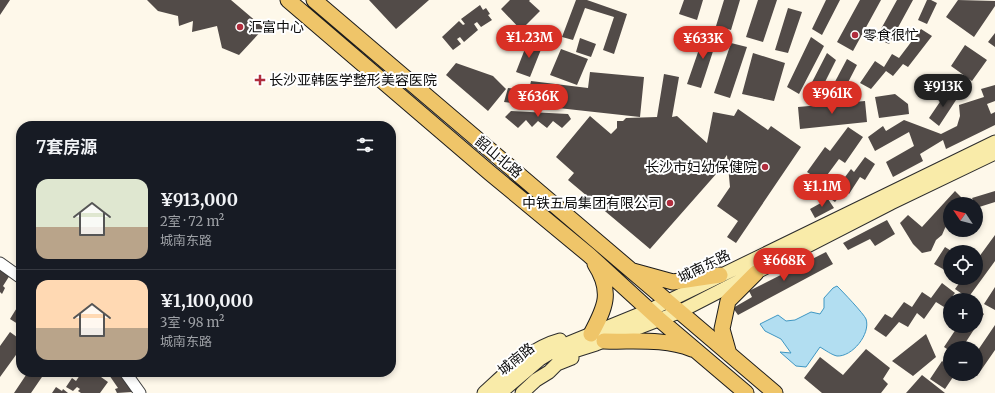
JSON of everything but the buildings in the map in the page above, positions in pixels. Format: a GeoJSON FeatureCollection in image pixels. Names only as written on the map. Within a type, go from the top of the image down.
{"type":"FeatureCollection","features":[{"type":"Feature","properties":{"kind":"main road","name":"韶山北路"},"geometry":{"type":"LineString","coordinates":[[288,0],[490,173],[589,255],[697,352],[746,393]]}},
{"type":"Feature","properties":{"kind":"main road","name":"韶山北路"},"geometry":{"type":"LineString","coordinates":[[314,0],[775,393]]}},
{"type":"Feature","properties":{"kind":"main road","name":"城南东路"},"geometry":{"type":"LineString","coordinates":[[655,315],[666,301],[995,142]]}},
{"type":"Feature","properties":{"kind":"main road","name":"城南东路"},"geometry":{"type":"LineString","coordinates":[[554,354],[655,315],[679,312],[891,203],[995,153]]}},
{"type":"Feature","properties":{"kind":"main road"},"geometry":{"type":"LineString","coordinates":[[522,393],[557,364],[574,357],[595,338],[605,305],[606,288],[601,272],[589,255]]}},
{"type":"Feature","properties":{"kind":"main road"},"geometry":{"type":"LineString","coordinates":[[630,270],[672,282],[720,275]]}},
{"type":"Feature","properties":{"kind":"main road"},"geometry":{"type":"LineString","coordinates":[[729,354],[722,329],[728,301],[756,272]]}},
{"type":"Feature","properties":{"kind":"main road"},"geometry":{"type":"LineString","coordinates":[[484,393],[524,358],[540,347],[559,340],[595,338],[648,340],[675,344],[697,352]]}},
{"type":"Feature","properties":{"kind":"main road"},"geometry":{"type":"LineString","coordinates":[[509,393],[554,354]]}},
{"type":"Feature","properties":{"kind":"main road","name":"城南路"},"geometry":{"type":"LineString","coordinates":[[500,393],[540,359],[554,354]]}},
{"type":"Feature","properties":{"kind":"street"},"geometry":{"type":"LineString","coordinates":[[0,263],[16,274]]}},
{"type":"Feature","properties":{"kind":"street"},"geometry":{"type":"LineString","coordinates":[[129,377],[140,393]]}},
{"type":"Feature","properties":{"kind":"water"},"geometry":{"type":"Polygon","coordinates":[[[837,286],[858,308],[866,319],[867,325],[863,338],[849,353],[837,356],[820,347],[806,367],[796,366],[780,352],[791,353],[781,339],[765,331],[760,324],[778,315],[786,321],[795,320],[811,312],[820,314],[824,308],[824,298],[833,288],[837,286]]]}},
{"type":"Feature","properties":{"kind":"place","name":"汇富中心"},"geometry":{"type":"Point","coordinates":[240,27]}},
{"type":"Feature","properties":{"kind":"place","name":"零食很忙"},"geometry":{"type":"Point","coordinates":[855,35]}},
{"type":"Feature","properties":{"kind":"place","name":"长沙亚韩医学整形美容医院"},"geometry":{"type":"Point","coordinates":[260,80]}},
{"type":"Feature","properties":{"kind":"place","name":"长沙市妇幼保健院"},"geometry":{"type":"Point","coordinates":[765,167]}},
{"type":"Feature","properties":{"kind":"place","name":"中铁五局集团有限公司"},"geometry":{"type":"Point","coordinates":[670,203]}}]}
